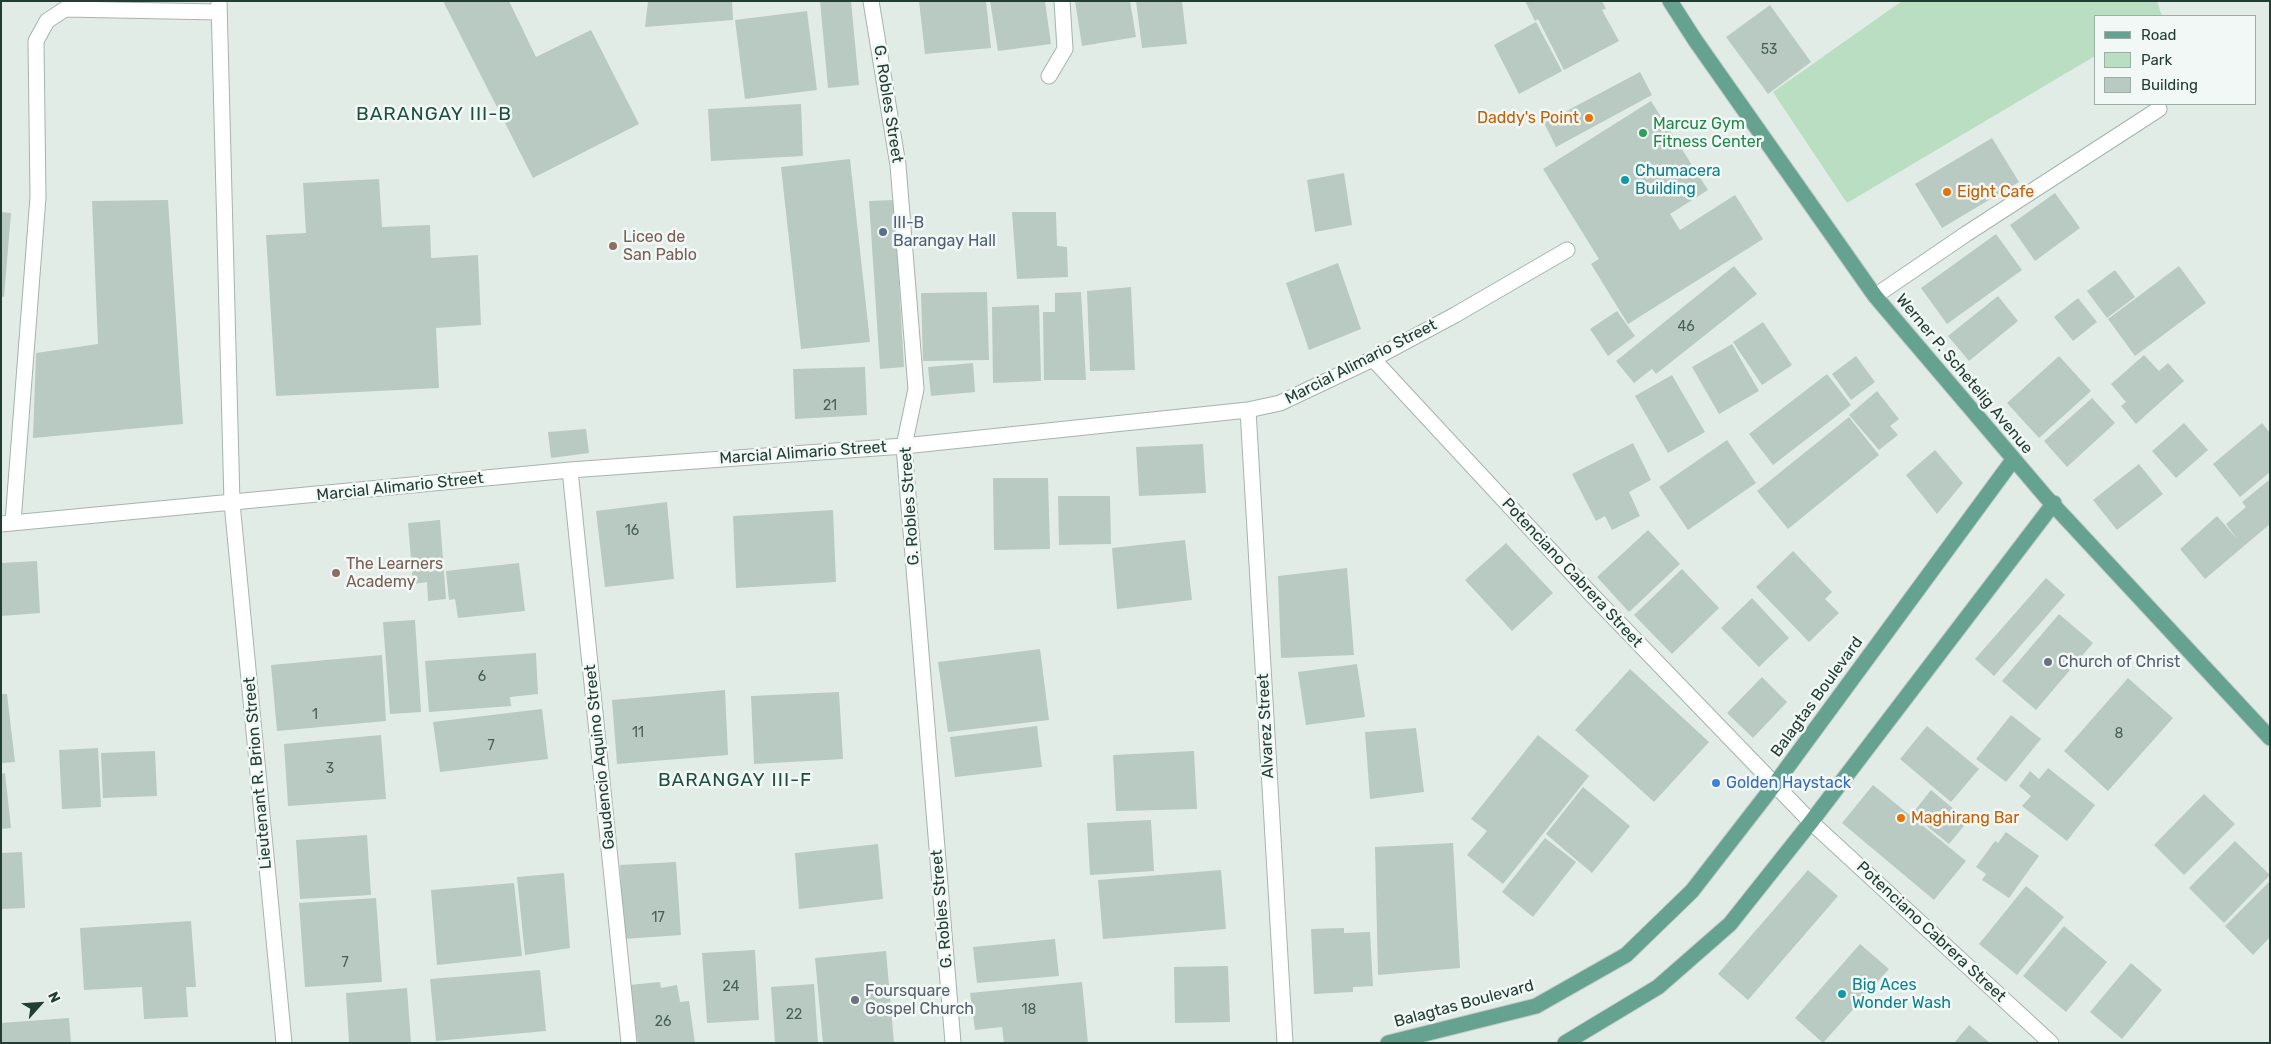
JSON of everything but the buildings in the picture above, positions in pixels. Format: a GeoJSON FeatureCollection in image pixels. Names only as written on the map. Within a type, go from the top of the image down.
{"type":"FeatureCollection","features":[{"type":"Feature","properties":{"kind":"main road","name":"Werner P. Schetelig Avenue"},"geometry":{"type":"LineString","coordinates":[[1670,1],[1695,40],[1875,296],[2013,460],[2270,738]]}},
{"type":"Feature","properties":{"kind":"main road","name":"Balagtas Boulevard"},"geometry":{"type":"LineString","coordinates":[[1388,1043],[1536,1006],[1626,955],[1692,891],[1775,784],[2013,460]]}},
{"type":"Feature","properties":{"kind":"main road"},"geometry":{"type":"LineString","coordinates":[[1565,1043],[1658,987],[1730,924],[1812,822],[2054,503]]}},
{"type":"Feature","properties":{"kind":"street","name":"G. Robles Street"},"geometry":{"type":"LineString","coordinates":[[871,1],[898,165],[916,389],[904,446],[953,1043]]}},
{"type":"Feature","properties":{"kind":"street"},"geometry":{"type":"LineString","coordinates":[[1049,76],[1065,49],[1062,1]]}},
{"type":"Feature","properties":{"kind":"street"},"geometry":{"type":"LineString","coordinates":[[7,523],[38,197],[36,41],[47,21],[65,9],[219,7]]}},
{"type":"Feature","properties":{"kind":"street","name":"Lieutenant R. Brion Street"},"geometry":{"type":"LineString","coordinates":[[219,7],[223,72],[232,503],[284,1043]]}},
{"type":"Feature","properties":{"kind":"street"},"geometry":{"type":"LineString","coordinates":[[1875,296],[1966,234],[2159,109]]}},
{"type":"Feature","properties":{"kind":"street","name":"Marcial Alimario Street"},"geometry":{"type":"LineString","coordinates":[[7,523],[570,470],[904,446],[1248,410],[1280,403],[1372,359],[1455,315],[1567,250]]}},
{"type":"Feature","properties":{"kind":"street","name":"Potenciano Cabrera Street"},"geometry":{"type":"LineString","coordinates":[[1372,359],[1591,594],[1812,822],[2051,1043]]}},
{"type":"Feature","properties":{"kind":"street","name":"Alvarez Street"},"geometry":{"type":"LineString","coordinates":[[1248,410],[1285,1043]]}},
{"type":"Feature","properties":{"kind":"street","name":"Gaudencio Aquino Street"},"geometry":{"type":"LineString","coordinates":[[570,470],[629,1043]]}},
{"type":"Feature","properties":{"kind":"green space"},"geometry":{"type":"Polygon","coordinates":[[[1902,1],[2157,1],[2162,15],[2094,15],[2094,57],[1847,203],[1773,92],[1902,1]]]}},
{"type":"Feature","properties":{"kind":"place","name":"Daddy's Point"},"geometry":{"type":"Point","coordinates":[1589,118]}},
{"type":"Feature","properties":{"kind":"place","name":"Marcuz Gym Fitness Center"},"geometry":{"type":"Point","coordinates":[1643,133]}},
{"type":"Feature","properties":{"kind":"place","name":"Chumacera Building"},"geometry":{"type":"Point","coordinates":[1625,180]}},
{"type":"Feature","properties":{"kind":"place","name":"Eight Cafe"},"geometry":{"type":"Point","coordinates":[1947,192]}},
{"type":"Feature","properties":{"kind":"place","name":"III-B Barangay Hall"},"geometry":{"type":"Point","coordinates":[883,232]}},
{"type":"Feature","properties":{"kind":"place","name":"Liceo de San Pablo"},"geometry":{"type":"Point","coordinates":[613,246]}},
{"type":"Feature","properties":{"kind":"place","name":"The Learners Academy"},"geometry":{"type":"Point","coordinates":[336,573]}},
{"type":"Feature","properties":{"kind":"place","name":"Church of Christ"},"geometry":{"type":"Point","coordinates":[2048,662]}},
{"type":"Feature","properties":{"kind":"place","name":"Golden Haystack"},"geometry":{"type":"Point","coordinates":[1716,783]}},
{"type":"Feature","properties":{"kind":"place","name":"Maghirang Bar"},"geometry":{"type":"Point","coordinates":[1901,818]}},
{"type":"Feature","properties":{"kind":"place","name":"Big Aces Wonder Wash"},"geometry":{"type":"Point","coordinates":[1842,994]}},
{"type":"Feature","properties":{"kind":"place","name":"Foursquare Gospel Church"},"geometry":{"type":"Point","coordinates":[855,1000]}},
{"type":"Feature","properties":{"kind":"district","name":"BARANGAY III-B"},"geometry":{"type":"Point","coordinates":[434,115]}},
{"type":"Feature","properties":{"kind":"district","name":"BARANGAY III-F"},"geometry":{"type":"Point","coordinates":[735,781]}}]}
